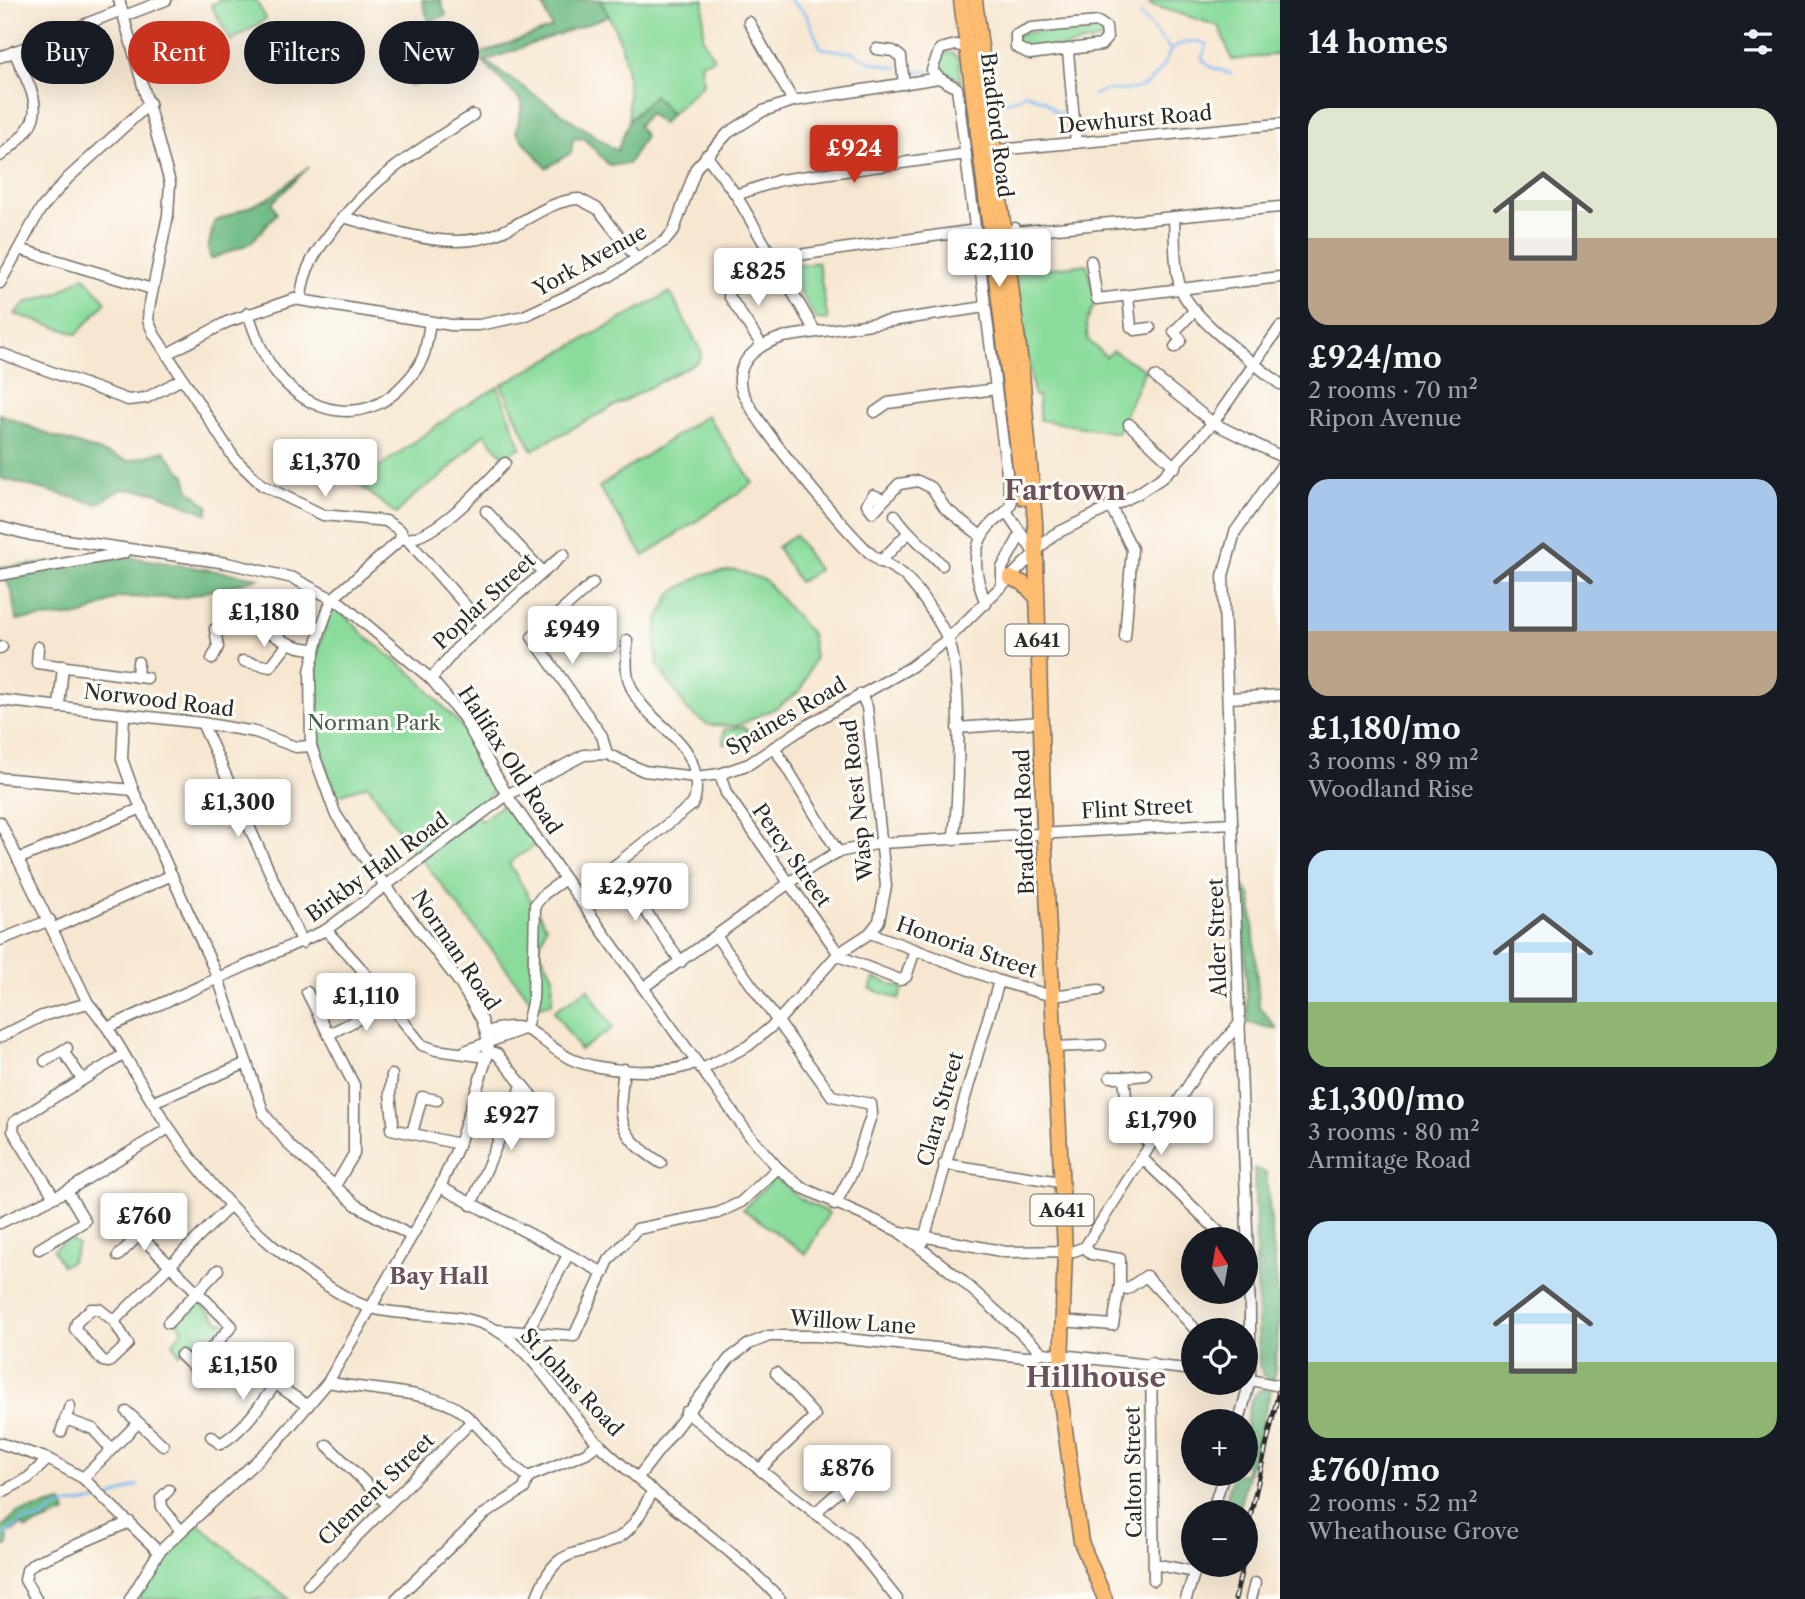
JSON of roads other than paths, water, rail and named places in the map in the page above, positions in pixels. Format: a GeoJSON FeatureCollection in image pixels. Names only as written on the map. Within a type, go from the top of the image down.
{"type":"FeatureCollection","features":[{"type":"Feature","properties":{"kind":"main road","name":"Bradford Road"},"geometry":{"type":"LineString","coordinates":[[961,0],[1014,423],[1035,554],[1044,832],[1065,1251],[1060,1395],[1075,1516],[1081,1542],[1103,1599]]}},
{"type":"Feature","properties":{"kind":"main road","name":"A641"},"geometry":{"type":"LineString","coordinates":[[975,0],[982,52],[980,152],[1022,373],[1035,522],[1035,554]]}},
{"type":"Feature","properties":{"kind":"main road"},"geometry":{"type":"LineString","coordinates":[[1006,582],[1023,583],[1036,597]]}},
{"type":"Feature","properties":{"kind":"street"},"geometry":{"type":"LineString","coordinates":[[0,57],[121,9],[166,0]]}},
{"type":"Feature","properties":{"kind":"street"},"geometry":{"type":"LineString","coordinates":[[121,9],[169,175],[171,193],[148,320],[167,354],[234,458],[262,485],[281,497],[323,515],[393,523],[482,624]]}},
{"type":"Feature","properties":{"kind":"street"},"geometry":{"type":"LineString","coordinates":[[749,22],[793,101]]}},
{"type":"Feature","properties":{"kind":"street"},"geometry":{"type":"LineString","coordinates":[[1098,22],[1106,27],[1107,38],[1101,45],[1068,51],[1030,54],[1016,47],[1016,35],[1031,27],[1098,22]]}},
{"type":"Feature","properties":{"kind":"street"},"geometry":{"type":"LineString","coordinates":[[939,78],[932,70],[940,49],[966,47],[982,52]]}},
{"type":"Feature","properties":{"kind":"street"},"geometry":{"type":"LineString","coordinates":[[876,49],[893,51],[901,57],[904,83]]}},
{"type":"Feature","properties":{"kind":"street"},"geometry":{"type":"LineString","coordinates":[[0,156],[28,132],[35,119],[36,101],[14,51]]}},
{"type":"Feature","properties":{"kind":"street"},"geometry":{"type":"LineString","coordinates":[[1068,51],[1076,143]]}},
{"type":"Feature","properties":{"kind":"street","name":"York Avenue"},"geometry":{"type":"LineString","coordinates":[[167,354],[248,313],[286,300],[301,298],[430,323],[479,325],[524,316],[610,276],[666,240],[674,230],[688,186],[706,155],[728,133],[763,111],[793,101],[939,78]]}},
{"type":"Feature","properties":{"kind":"street","name":"Bradford Road"},"geometry":{"type":"LineString","coordinates":[[939,78],[957,88],[980,152],[976,230],[1011,503],[1006,512]]}},
{"type":"Feature","properties":{"kind":"street"},"geometry":{"type":"LineString","coordinates":[[0,283],[40,210],[68,178],[150,103]]}},
{"type":"Feature","properties":{"kind":"street"},"geometry":{"type":"LineString","coordinates":[[301,298],[308,264],[352,203],[390,169],[473,116]]}},
{"type":"Feature","properties":{"kind":"street","name":"Dewhurst Road"},"geometry":{"type":"LineString","coordinates":[[736,195],[780,180],[980,152],[1280,124]]}},
{"type":"Feature","properties":{"kind":"street"},"geometry":{"type":"LineString","coordinates":[[706,155],[736,195],[815,331]]}},
{"type":"Feature","properties":{"kind":"street"},"geometry":{"type":"LineString","coordinates":[[343,216],[426,238],[465,239],[494,235],[550,206],[579,199],[598,209],[637,259]]}},
{"type":"Feature","properties":{"kind":"street"},"geometry":{"type":"LineString","coordinates":[[1015,228],[1015,232],[1280,207]]}},
{"type":"Feature","properties":{"kind":"street"},"geometry":{"type":"LineString","coordinates":[[1174,218],[1181,290],[1195,310],[1280,384]]}},
{"type":"Feature","properties":{"kind":"street"},"geometry":{"type":"LineString","coordinates":[[771,259],[976,230]]}},
{"type":"Feature","properties":{"kind":"street"},"geometry":{"type":"LineString","coordinates":[[19,249],[152,289]]}},
{"type":"Feature","properties":{"kind":"street"},"geometry":{"type":"LineString","coordinates":[[1091,261],[1097,299],[1280,277]]}},
{"type":"Feature","properties":{"kind":"street"},"geometry":{"type":"LineString","coordinates":[[729,296],[735,301],[761,344]]}},
{"type":"Feature","properties":{"kind":"street"},"geometry":{"type":"LineString","coordinates":[[1128,296],[1130,323],[1135,330],[1150,328]]}},
{"type":"Feature","properties":{"kind":"street"},"geometry":{"type":"LineString","coordinates":[[953,839],[957,815],[957,728],[948,639],[906,578],[880,562],[836,517],[741,393],[741,372],[761,344],[815,331],[985,307]]}},
{"type":"Feature","properties":{"kind":"street"},"geometry":{"type":"LineString","coordinates":[[1175,347],[1181,340],[1174,332],[1195,310]]}},
{"type":"Feature","properties":{"kind":"street"},"geometry":{"type":"LineString","coordinates":[[248,313],[266,358],[287,384],[316,406],[344,413],[371,408],[396,393],[424,355],[430,323]]}},
{"type":"Feature","properties":{"kind":"street"},"geometry":{"type":"LineString","coordinates":[[1116,326],[1130,323]]}},
{"type":"Feature","properties":{"kind":"street","name":"Spaines Road"},"geometry":{"type":"LineString","coordinates":[[607,754],[645,771],[696,777],[720,774],[749,764],[861,694],[911,667],[948,639],[986,604],[1053,535],[1137,494],[1175,467],[1213,423],[1280,327]]}},
{"type":"Feature","properties":{"kind":"street"},"geometry":{"type":"LineString","coordinates":[[0,353],[128,400],[146,398],[182,379]]}},
{"type":"Feature","properties":{"kind":"street"},"geometry":{"type":"LineString","coordinates":[[1155,377],[1213,423],[1280,456]]}},
{"type":"Feature","properties":{"kind":"street"},"geometry":{"type":"LineString","coordinates":[[874,412],[888,403],[996,389]]}},
{"type":"Feature","properties":{"kind":"street"},"geometry":{"type":"LineString","coordinates":[[1129,424],[1175,467]]}},
{"type":"Feature","properties":{"kind":"street"},"geometry":{"type":"LineString","coordinates":[[332,599],[405,537],[415,538],[443,521],[474,495],[505,463]]}},
{"type":"Feature","properties":{"kind":"street","name":"Alder Street"},"geometry":{"type":"LineString","coordinates":[[1247,1227],[1223,576],[1235,531],[1280,468]]}},
{"type":"Feature","properties":{"kind":"street"},"geometry":{"type":"LineString","coordinates":[[883,499],[900,484],[918,481],[932,488],[945,508],[981,536]]}},
{"type":"Feature","properties":{"kind":"street"},"geometry":{"type":"LineString","coordinates":[[1110,505],[1132,549],[1125,637]]}},
{"type":"Feature","properties":{"kind":"street"},"geometry":{"type":"LineString","coordinates":[[486,511],[543,572]]}},
{"type":"Feature","properties":{"kind":"street"},"geometry":{"type":"LineString","coordinates":[[986,604],[975,576],[975,557],[981,536],[1006,512],[1035,554]]}},
{"type":"Feature","properties":{"kind":"street"},"geometry":{"type":"LineString","coordinates":[[895,515],[907,534],[930,551],[942,565]]}},
{"type":"Feature","properties":{"kind":"street"},"geometry":{"type":"LineString","coordinates":[[1035,522],[1043,532],[1053,535]]}},
{"type":"Feature","properties":{"kind":"street","name":"Halifax Old Road"},"geometry":{"type":"LineString","coordinates":[[0,527],[251,568],[293,578],[332,599],[431,679],[463,717],[507,794],[565,879],[749,1135],[778,1168],[799,1185],[838,1206],[898,1231],[958,1276],[1043,1353]]}},
{"type":"Feature","properties":{"kind":"street"},"geometry":{"type":"LineString","coordinates":[[880,562],[907,534]]}},
{"type":"Feature","properties":{"kind":"street","name":"Spaines Road"},"geometry":{"type":"LineString","coordinates":[[1006,582],[1002,568],[1021,534]]}},
{"type":"Feature","properties":{"kind":"street"},"geometry":{"type":"LineString","coordinates":[[0,575],[134,551]]}},
{"type":"Feature","properties":{"kind":"street","name":"Poplar Street"},"geometry":{"type":"LineString","coordinates":[[431,679],[482,624],[564,554]]}},
{"type":"Feature","properties":{"kind":"street"},"geometry":{"type":"LineString","coordinates":[[507,794],[584,755],[607,754],[602,736],[532,637],[593,583]]}},
{"type":"Feature","properties":{"kind":"street","name":"Norman Road"},"geometry":{"type":"LineString","coordinates":[[332,599],[314,649],[309,685],[311,747],[335,813],[360,852],[389,886],[460,982],[488,1046],[542,1111],[538,1124]]}},
{"type":"Feature","properties":{"kind":"street"},"geometry":{"type":"LineString","coordinates":[[212,659],[218,647],[215,629],[227,626],[260,625],[288,644],[314,649]]}},
{"type":"Feature","properties":{"kind":"street"},"geometry":{"type":"LineString","coordinates":[[577,895],[692,805],[696,798],[694,761],[688,751],[649,712],[628,679],[626,640]]}},
{"type":"Feature","properties":{"kind":"street"},"geometry":{"type":"LineString","coordinates":[[243,661],[270,673],[288,644]]}},
{"type":"Feature","properties":{"kind":"street"},"geometry":{"type":"LineString","coordinates":[[38,647],[37,663],[142,678],[138,662]]}},
{"type":"Feature","properties":{"kind":"street"},"geometry":{"type":"LineString","coordinates":[[59,707],[64,666]]}},
{"type":"Feature","properties":{"kind":"street","name":"Wasp Nest Road"},"geometry":{"type":"LineString","coordinates":[[861,694],[867,708],[887,886],[879,921],[870,933]]}},
{"type":"Feature","properties":{"kind":"street"},"geometry":{"type":"LineString","coordinates":[[1228,698],[1280,695]]}},
{"type":"Feature","properties":{"kind":"street","name":"Norwood Road"},"geometry":{"type":"LineString","coordinates":[[0,700],[202,723],[255,732],[296,747],[311,747]]}},
{"type":"Feature","properties":{"kind":"street"},"geometry":{"type":"LineString","coordinates":[[124,716],[122,757],[132,790],[218,978],[264,1114],[290,1146],[356,1205],[411,1236]]}},
{"type":"Feature","properties":{"kind":"street"},"geometry":{"type":"LineString","coordinates":[[202,723],[302,943]]}},
{"type":"Feature","properties":{"kind":"street"},"geometry":{"type":"LineString","coordinates":[[957,728],[1041,724]]}},
{"type":"Feature","properties":{"kind":"street"},"geometry":{"type":"LineString","coordinates":[[644,987],[788,884],[838,852],[774,747]]}},
{"type":"Feature","properties":{"kind":"street","name":"Percy Street"},"geometry":{"type":"LineString","coordinates":[[720,774],[726,793],[838,954]]}},
{"type":"Feature","properties":{"kind":"street"},"geometry":{"type":"LineString","coordinates":[[0,778],[132,790]]}},
{"type":"Feature","properties":{"kind":"street","name":"Birkby Hall Road"},"geometry":{"type":"LineString","coordinates":[[109,1027],[326,930],[389,886],[507,794]]}},
{"type":"Feature","properties":{"kind":"street"},"geometry":{"type":"LineString","coordinates":[[18,859],[142,808]]}},
{"type":"Feature","properties":{"kind":"street"},"geometry":{"type":"LineString","coordinates":[[0,822],[5,847],[18,859],[52,924],[88,1003],[109,1027],[123,1055],[169,1128],[230,1206],[274,1246],[310,1273],[371,1308]]}},
{"type":"Feature","properties":{"kind":"street","name":"Flint Street"},"geometry":{"type":"LineString","coordinates":[[838,852],[881,843],[1232,823]]}},
{"type":"Feature","properties":{"kind":"street"},"geometry":{"type":"LineString","coordinates":[[615,867],[681,962]]}},
{"type":"Feature","properties":{"kind":"street"},"geometry":{"type":"LineString","coordinates":[[0,940],[52,924],[172,875]]}},
{"type":"Feature","properties":{"kind":"street"},"geometry":{"type":"LineString","coordinates":[[526,1028],[533,999],[535,905],[544,894],[565,879]]}},
{"type":"Feature","properties":{"kind":"street"},"geometry":{"type":"LineString","coordinates":[[326,930],[358,965],[422,1045],[458,1053],[488,1046]]}},
{"type":"Feature","properties":{"kind":"street"},"geometry":{"type":"LineString","coordinates":[[130,1599],[159,1552],[276,1443],[328,1382],[440,1187],[459,1144],[488,1046],[509,1026],[526,1028],[569,1058],[624,1069],[671,1069],[699,1065],[747,1046],[778,1022],[838,954],[870,933]]}},
{"type":"Feature","properties":{"kind":"street","name":"Honoria Street"},"geometry":{"type":"LineString","coordinates":[[870,933],[999,981],[1052,996]]}},
{"type":"Feature","properties":{"kind":"street"},"geometry":{"type":"LineString","coordinates":[[716,936],[832,1096],[871,1104],[872,1113],[838,1206]]}},
{"type":"Feature","properties":{"kind":"street"},"geometry":{"type":"LineString","coordinates":[[838,954],[846,961],[900,980],[906,977],[915,950]]}},
{"type":"Feature","properties":{"kind":"street","name":"Clara Street"},"geometry":{"type":"LineString","coordinates":[[921,1249],[999,981]]}},
{"type":"Feature","properties":{"kind":"street"},"geometry":{"type":"LineString","coordinates":[[1052,996],[1099,990]]}},
{"type":"Feature","properties":{"kind":"street"},"geometry":{"type":"LineString","coordinates":[[307,992],[354,1084],[354,1154],[335,1186]]}},
{"type":"Feature","properties":{"kind":"street"},"geometry":{"type":"LineString","coordinates":[[0,1037],[41,1016],[88,1003]]}},
{"type":"Feature","properties":{"kind":"street"},"geometry":{"type":"LineString","coordinates":[[329,1034],[388,1004]]}},
{"type":"Feature","properties":{"kind":"street"},"geometry":{"type":"LineString","coordinates":[[898,1231],[1006,1252],[1065,1251],[1085,1247],[1197,1072],[1240,1023]]}},
{"type":"Feature","properties":{"kind":"street"},"geometry":{"type":"LineString","coordinates":[[1054,1047],[1101,1045]]}},
{"type":"Feature","properties":{"kind":"street"},"geometry":{"type":"LineString","coordinates":[[44,1061],[65,1049],[82,1079]]}},
{"type":"Feature","properties":{"kind":"street"},"geometry":{"type":"LineString","coordinates":[[54,1197],[13,1130],[14,1122],[123,1055]]}},
{"type":"Feature","properties":{"kind":"street"},"geometry":{"type":"LineString","coordinates":[[153,1102],[247,1063]]}},
{"type":"Feature","properties":{"kind":"street"},"geometry":{"type":"LineString","coordinates":[[624,1069],[621,1124],[634,1140],[661,1163]]}},
{"type":"Feature","properties":{"kind":"street"},"geometry":{"type":"LineString","coordinates":[[392,1075],[393,1116],[412,1133],[459,1144]]}},
{"type":"Feature","properties":{"kind":"street"},"geometry":{"type":"LineString","coordinates":[[1110,1077],[1146,1075]]}},
{"type":"Feature","properties":{"kind":"street"},"geometry":{"type":"LineString","coordinates":[[1124,1077],[1129,1126],[1150,1144]]}},
{"type":"Feature","properties":{"kind":"street"},"geometry":{"type":"LineString","coordinates":[[471,1205],[522,1086]]}},
{"type":"Feature","properties":{"kind":"street"},"geometry":{"type":"LineString","coordinates":[[412,1133],[415,1114],[422,1097],[437,1100]]}},
{"type":"Feature","properties":{"kind":"street"},"geometry":{"type":"LineString","coordinates":[[393,1116],[415,1114]]}},
{"type":"Feature","properties":{"kind":"street"},"geometry":{"type":"LineString","coordinates":[[0,1223],[67,1191],[169,1128]]}},
{"type":"Feature","properties":{"kind":"street"},"geometry":{"type":"LineString","coordinates":[[1142,1158],[1214,1227]]}},
{"type":"Feature","properties":{"kind":"street"},"geometry":{"type":"LineString","coordinates":[[944,1164],[1060,1182]]}},
{"type":"Feature","properties":{"kind":"street"},"geometry":{"type":"LineString","coordinates":[[496,1330],[574,1336],[609,1260],[637,1229],[718,1213],[740,1202],[778,1168]]}},
{"type":"Feature","properties":{"kind":"street"},"geometry":{"type":"LineString","coordinates":[[440,1187],[604,1273]]}},
{"type":"Feature","properties":{"kind":"street"},"geometry":{"type":"LineString","coordinates":[[39,1249],[85,1221],[67,1191]]}},
{"type":"Feature","properties":{"kind":"street"},"geometry":{"type":"LineString","coordinates":[[114,1321],[230,1206]]}},
{"type":"Feature","properties":{"kind":"street"},"geometry":{"type":"LineString","coordinates":[[118,1256],[143,1231],[170,1265],[232,1326],[194,1367]]}},
{"type":"Feature","properties":{"kind":"street"},"geometry":{"type":"LineString","coordinates":[[1061,1321],[1113,1325],[1120,1284],[1120,1259],[1091,1254],[1085,1247]]}},
{"type":"Feature","properties":{"kind":"street"},"geometry":{"type":"LineString","coordinates":[[527,1332],[568,1255]]}},
{"type":"Feature","properties":{"kind":"street"},"geometry":{"type":"LineString","coordinates":[[168,1323],[218,1270]]}},
{"type":"Feature","properties":{"kind":"street"},"geometry":{"type":"LineString","coordinates":[[1127,1289],[1146,1276],[1185,1318]]}},
{"type":"Feature","properties":{"kind":"street","name":"St Johns Road"},"geometry":{"type":"LineString","coordinates":[[371,1308],[465,1320],[496,1330],[525,1354],[599,1443],[779,1599]]}},
{"type":"Feature","properties":{"kind":"street"},"geometry":{"type":"LineString","coordinates":[[92,1309],[99,1309],[114,1321],[128,1344],[109,1362],[103,1362],[75,1329],[77,1322],[92,1309]]}},
{"type":"Feature","properties":{"kind":"street","name":"Willow Lane"},"geometry":{"type":"LineString","coordinates":[[639,1476],[729,1359],[749,1345],[769,1336],[817,1336],[1026,1357],[1043,1353]]}},
{"type":"Feature","properties":{"kind":"street"},"geometry":{"type":"LineString","coordinates":[[1043,1353],[1181,1368]]}},
{"type":"Feature","properties":{"kind":"street"},"geometry":{"type":"LineString","coordinates":[[181,1355],[207,1380]]}},
{"type":"Feature","properties":{"kind":"street","name":"Calton Street"},"geometry":{"type":"LineString","coordinates":[[1151,1363],[1154,1580]]}},
{"type":"Feature","properties":{"kind":"street"},"geometry":{"type":"LineString","coordinates":[[760,1469],[815,1416],[776,1373]]}},
{"type":"Feature","properties":{"kind":"street"},"geometry":{"type":"LineString","coordinates":[[1258,1381],[1280,1386]]}},
{"type":"Feature","properties":{"kind":"street"},"geometry":{"type":"LineString","coordinates":[[328,1382],[443,1402],[472,1421],[511,1466],[528,1478]]}},
{"type":"Feature","properties":{"kind":"street"},"geometry":{"type":"LineString","coordinates":[[211,1436],[220,1444],[229,1439],[253,1416],[274,1386],[308,1406]]}},
{"type":"Feature","properties":{"kind":"street"},"geometry":{"type":"LineString","coordinates":[[61,1432],[69,1406]]}},
{"type":"Feature","properties":{"kind":"street"},"geometry":{"type":"LineString","coordinates":[[127,1412],[163,1445]]}},
{"type":"Feature","properties":{"kind":"street"},"geometry":{"type":"LineString","coordinates":[[686,1412],[851,1541],[897,1599]]}},
{"type":"Feature","properties":{"kind":"street"},"geometry":{"type":"LineString","coordinates":[[65,1419],[93,1429],[111,1450]]}},
{"type":"Feature","properties":{"kind":"street","name":"Clement Street"},"geometry":{"type":"LineString","coordinates":[[308,1585],[472,1421]]}},
{"type":"Feature","properties":{"kind":"street"},"geometry":{"type":"LineString","coordinates":[[83,1478],[138,1423]]}},
{"type":"Feature","properties":{"kind":"street"},"geometry":{"type":"LineString","coordinates":[[0,1443],[48,1459],[83,1478],[159,1552]]}},
{"type":"Feature","properties":{"kind":"street"},"geometry":{"type":"LineString","coordinates":[[396,1599],[483,1515],[524,1489],[528,1478],[586,1453],[599,1443]]}},
{"type":"Feature","properties":{"kind":"street"},"geometry":{"type":"LineString","coordinates":[[327,1445],[387,1504]]}},
{"type":"Feature","properties":{"kind":"street"},"geometry":{"type":"LineString","coordinates":[[0,1493],[28,1478],[48,1459]]}},
{"type":"Feature","properties":{"kind":"street"},"geometry":{"type":"LineString","coordinates":[[815,1513],[866,1467],[880,1481]]}},
{"type":"Feature","properties":{"kind":"street"},"geometry":{"type":"LineString","coordinates":[[169,1490],[161,1498],[162,1507],[181,1531]]}},
{"type":"Feature","properties":{"kind":"street"},"geometry":{"type":"LineString","coordinates":[[536,1599],[547,1571],[565,1557],[618,1537],[637,1520],[653,1490]]}},
{"type":"Feature","properties":{"kind":"street"},"geometry":{"type":"LineString","coordinates":[[36,1599],[25,1580],[27,1570],[34,1563],[130,1522]]}},
{"type":"Feature","properties":{"kind":"street"},"geometry":{"type":"LineString","coordinates":[[1154,1564],[1181,1567]]}},
{"type":"Feature","properties":{"kind":"street"},"geometry":{"type":"LineString","coordinates":[[1186,1599],[1193,1577]]}},
{"type":"Feature","properties":{"kind":"street"},"geometry":{"type":"LineString","coordinates":[[1251,1599],[1255,1583]]}},
{"type":"Feature","properties":{"kind":"waterway"},"geometry":{"type":"LineString","coordinates":[[790,0],[806,14],[821,48],[854,53],[872,62],[898,68]]}},
{"type":"Feature","properties":{"kind":"waterway"},"geometry":{"type":"LineString","coordinates":[[1140,14],[1171,50],[1188,42],[1207,44],[1202,59],[1211,67],[1231,74]]}},
{"type":"Feature","properties":{"kind":"waterway"},"geometry":{"type":"LineString","coordinates":[[1094,95],[1106,90],[1135,89],[1149,82],[1160,71],[1171,50]]}},
{"type":"Feature","properties":{"kind":"waterway"},"geometry":{"type":"LineString","coordinates":[[908,72],[928,71]]}},
{"type":"Feature","properties":{"kind":"waterway"},"geometry":{"type":"LineString","coordinates":[[995,104],[1018,99],[1025,93],[1045,101],[1057,113],[1064,112]]}},
{"type":"Feature","properties":{"kind":"waterway"},"geometry":{"type":"LineString","coordinates":[[109,1498],[138,1485]]}},
{"type":"Feature","properties":{"kind":"waterway"},"geometry":{"type":"LineString","coordinates":[[0,1538],[25,1519],[38,1521],[60,1506],[102,1500]]}},
{"type":"Feature","properties":{"kind":"railway"},"geometry":{"type":"LineString","coordinates":[[1254,1500],[1280,1386]]}},
{"type":"Feature","properties":{"kind":"railway"},"geometry":{"type":"LineString","coordinates":[[1235,1599],[1240,1577]]}},
{"type":"Feature","properties":{"kind":"district","name":"Fartown"},"geometry":{"type":"Point","coordinates":[1065,490]}},
{"type":"Feature","properties":{"kind":"district","name":"Bay Hall"},"geometry":{"type":"Point","coordinates":[439,1276]}},
{"type":"Feature","properties":{"kind":"district","name":"Hillhouse"},"geometry":{"type":"Point","coordinates":[1096,1377]}},
{"type":"Feature","properties":{"kind":"park label","name":"Norman Park"},"geometry":{"type":"Point","coordinates":[374,722]}}]}
